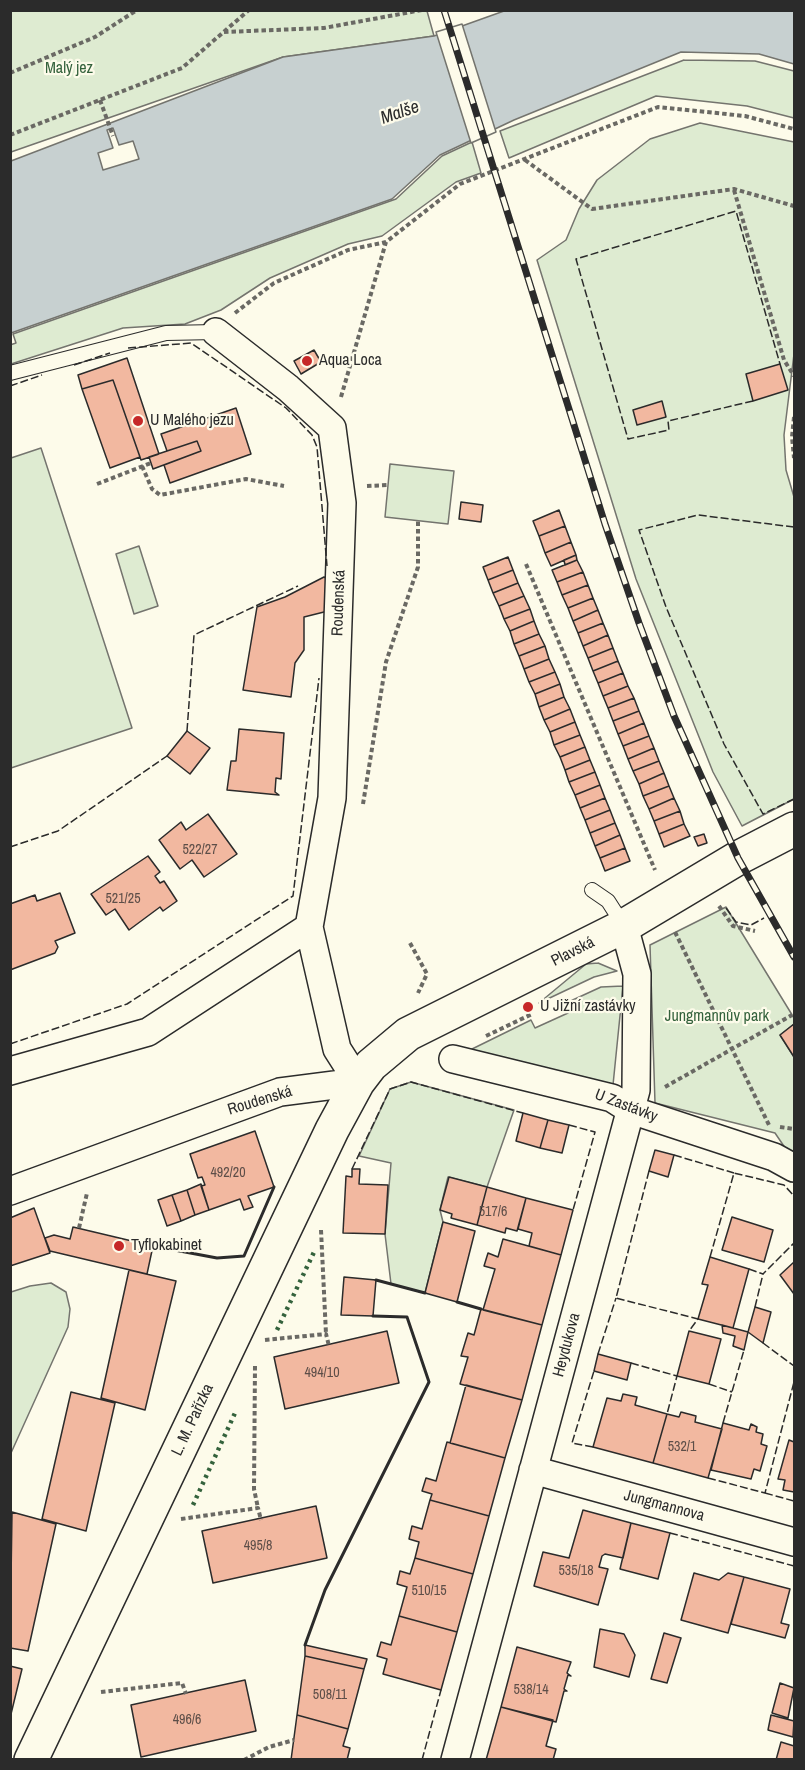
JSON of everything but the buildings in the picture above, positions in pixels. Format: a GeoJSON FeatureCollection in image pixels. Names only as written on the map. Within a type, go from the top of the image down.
{"type":"FeatureCollection","features":[{"type":"Feature","properties":{"kind":"street"},"geometry":{"type":"LineString","coordinates":[[216,332],[288,388],[332,428]]}},
{"type":"Feature","properties":{"kind":"street","name":"Roudenská"},"geometry":{"type":"LineString","coordinates":[[10,1191],[280,1092],[358,1082],[337,1049],[309,927],[332,798],[342,503],[332,428]]}},
{"type":"Feature","properties":{"kind":"street","name":"Plavská"},"geometry":{"type":"LineString","coordinates":[[358,1082],[387,1050],[408,1035],[624,927],[738,858],[794,832]]}},
{"type":"Feature","properties":{"kind":"street"},"geometry":{"type":"LineString","coordinates":[[10,1071],[148,1032],[309,927]]}},
{"type":"Feature","properties":{"kind":"street","name":"Heydukova"},"geometry":{"type":"LineString","coordinates":[[455,1760],[636,1090],[638,974],[624,927]]}},
{"type":"Feature","properties":{"kind":"street","name":"U Zastávky"},"geometry":{"type":"LineString","coordinates":[[453,1059],[612,1098],[631,1110],[784,1162]]}},
{"type":"Feature","properties":{"kind":"street","name":"L. M. Pařízka"},"geometry":{"type":"LineString","coordinates":[[31,1760],[332,1130],[358,1082]]}},
{"type":"Feature","properties":{"kind":"street","name":"Jungmannova"},"geometry":{"type":"LineString","coordinates":[[534,1470],[795,1542]]}},
{"type":"Feature","properties":{"kind":"lane"},"geometry":{"type":"LineString","coordinates":[[10,373],[166,333],[216,332]]}},
{"type":"Feature","properties":{"kind":"lane"},"geometry":{"type":"LineString","coordinates":[[592,890],[608,901],[624,927]]}},
{"type":"Feature","properties":{"kind":"path"},"geometry":{"type":"LineString","coordinates":[[10,73],[95,37],[137,10]]}},
{"type":"Feature","properties":{"kind":"path"},"geometry":{"type":"LineString","coordinates":[[10,135],[182,68],[249,10]]}},
{"type":"Feature","properties":{"kind":"path"},"geometry":{"type":"LineString","coordinates":[[224,32],[324,28],[422,10]]}},
{"type":"Feature","properties":{"kind":"path"},"geometry":{"type":"LineString","coordinates":[[100,100],[113,136]]}},
{"type":"Feature","properties":{"kind":"path"},"geometry":{"type":"LineString","coordinates":[[216,332],[235,313],[274,283],[348,250],[386,242],[460,184],[658,107],[745,116],[795,129]]}},
{"type":"Feature","properties":{"kind":"path"},"geometry":{"type":"LineString","coordinates":[[524,159],[592,209],[734,189],[795,206]]}},
{"type":"Feature","properties":{"kind":"path"},"geometry":{"type":"LineString","coordinates":[[734,189],[784,360],[795,376]]}},
{"type":"Feature","properties":{"kind":"path"},"geometry":{"type":"LineString","coordinates":[[332,428],[386,242]]}},
{"type":"Feature","properties":{"kind":"path"},"geometry":{"type":"LineString","coordinates":[[795,417],[792,437],[795,458]]}},
{"type":"Feature","properties":{"kind":"path"},"geometry":{"type":"LineString","coordinates":[[97,484],[151,463]]}},
{"type":"Feature","properties":{"kind":"path"},"geometry":{"type":"LineString","coordinates":[[142,466],[152,489],[160,495],[246,479],[284,486]]}},
{"type":"Feature","properties":{"kind":"path"},"geometry":{"type":"LineString","coordinates":[[361,811],[369,777],[386,662],[418,567],[418,521]]}},
{"type":"Feature","properties":{"kind":"path"},"geometry":{"type":"LineString","coordinates":[[526,564],[650,858]]}},
{"type":"Feature","properties":{"kind":"path"},"geometry":{"type":"LineString","coordinates":[[716,900],[733,926],[755,931]]}},
{"type":"Feature","properties":{"kind":"path"},"geometry":{"type":"LineString","coordinates":[[672,926],[769,1125],[784,1162]]}},
{"type":"Feature","properties":{"kind":"path"},"geometry":{"type":"LineString","coordinates":[[408,1035],[412,1007],[427,974],[410,943]]}},
{"type":"Feature","properties":{"kind":"path"},"geometry":{"type":"LineString","coordinates":[[484,1037],[532,1014]]}},
{"type":"Feature","properties":{"kind":"path"},"geometry":{"type":"LineString","coordinates":[[662,1089],[792,1015]]}},
{"type":"Feature","properties":{"kind":"path"},"geometry":{"type":"LineString","coordinates":[[320,1221],[326,1334],[329,1346]]}},
{"type":"Feature","properties":{"kind":"path"},"geometry":{"type":"LineString","coordinates":[[264,1340],[326,1334]]}},
{"type":"Feature","properties":{"kind":"path"},"geometry":{"type":"LineString","coordinates":[[256,1358],[254,1489],[261,1520]]}},
{"type":"Feature","properties":{"kind":"path"},"geometry":{"type":"LineString","coordinates":[[181,1519],[258,1508]]}},
{"type":"Feature","properties":{"kind":"path"},"geometry":{"type":"LineString","coordinates":[[101,1692],[182,1683],[186,1694]]}},
{"type":"Feature","properties":{"kind":"path"},"geometry":{"type":"LineString","coordinates":[[244,1760],[269,1747],[294,1740]]}},
{"type":"Feature","properties":{"kind":"green space","name":"Malý jez"},"geometry":{"type":"Polygon","coordinates":[[[10,11],[427,11],[434,36],[283,57],[11,152],[10,11]]]}},
{"type":"Feature","properties":{"kind":"green space"},"geometry":{"type":"Polygon","coordinates":[[[684,60],[755,61],[794,71],[794,118],[747,106],[656,96],[509,158],[500,131],[684,60]]]}},
{"type":"Feature","properties":{"kind":"green space"},"geometry":{"type":"Polygon","coordinates":[[[700,123],[794,142],[794,354],[784,435],[786,470],[794,497],[794,799],[742,826],[713,772],[636,579],[537,260],[566,240],[579,209],[597,180],[650,139],[700,123]]]}},
{"type":"Feature","properties":{"kind":"green space"},"geometry":{"type":"Polygon","coordinates":[[[472,142],[481,173],[456,182],[382,236],[348,244],[270,278],[221,310],[185,324],[123,328],[11,364],[10,345],[16,343],[13,334],[396,199],[442,156],[472,142]]]}},
{"type":"Feature","properties":{"kind":"green space"},"geometry":{"type":"Polygon","coordinates":[[[41,448],[132,728],[11,768],[11,458],[41,448]]]}},
{"type":"Feature","properties":{"kind":"green space"},"geometry":{"type":"Polygon","coordinates":[[[390,464],[454,471],[448,524],[385,517],[390,464]]]}},
{"type":"Feature","properties":{"kind":"green space"},"geometry":{"type":"Polygon","coordinates":[[[139,546],[158,606],[134,614],[116,554],[139,546]]]}},
{"type":"Feature","properties":{"kind":"green space","name":"Jungmannův park"},"geometry":{"type":"Polygon","coordinates":[[[726,907],[794,1018],[794,1024],[780,1035],[794,1057],[794,1161],[775,1133],[655,1103],[650,945],[726,907]]]}},
{"type":"Feature","properties":{"kind":"green space"},"geometry":{"type":"Polygon","coordinates":[[[598,963],[617,971],[594,977],[539,1003],[586,964],[598,963]]]}},
{"type":"Feature","properties":{"kind":"green space"},"geometry":{"type":"Polygon","coordinates":[[[623,986],[613,1085],[470,1050],[531,1020],[535,1028],[568,1013],[564,1004],[601,987],[623,986]]]}},
{"type":"Feature","properties":{"kind":"green space"},"geometry":{"type":"Polygon","coordinates":[[[411,1082],[514,1110],[487,1187],[448,1177],[440,1210],[443,1222],[425,1293],[391,1284],[385,1234],[391,1163],[359,1156],[390,1089],[411,1082]]]}},
{"type":"Feature","properties":{"kind":"green space"},"geometry":{"type":"Polygon","coordinates":[[[51,1283],[66,1292],[70,1309],[68,1327],[11,1453],[11,1292],[51,1283]]]}},
{"type":"Feature","properties":{"kind":"water","name":"Malše"},"geometry":{"type":"Polygon","coordinates":[[[504,11],[794,11],[794,64],[759,54],[681,52],[514,120],[440,155],[392,199],[11,333],[11,161],[283,57],[434,36],[504,11]]]}},
{"type":"Feature","properties":{"kind":"pier"},"geometry":{"type":"Polygon","coordinates":[[[462,24],[496,132],[471,143],[436,32],[462,24]]]}},
{"type":"Feature","properties":{"kind":"pier"},"geometry":{"type":"Polygon","coordinates":[[[113,128],[119,145],[133,141],[139,159],[103,170],[98,153],[113,148],[107,130],[113,128]]]}},
{"type":"Feature","properties":{"kind":"railway"},"geometry":{"type":"LineString","coordinates":[[444,10],[605,524],[639,623],[674,716],[738,858],[794,957]]}},
{"type":"Feature","properties":{"kind":"hedge"},"geometry":{"type":"LineString","coordinates":[[277,1330],[315,1250]]}},
{"type":"Feature","properties":{"kind":"hedge"},"geometry":{"type":"LineString","coordinates":[[193,1505],[235,1413]]}},
{"type":"Feature","properties":{"kind":"fence"},"geometry":{"type":"LineString","coordinates":[[753,401],[668,421],[669,430],[628,439],[576,259],[736,211],[780,364]]}},
{"type":"Feature","properties":{"kind":"fence"},"geometry":{"type":"LineString","coordinates":[[128,348],[191,343],[286,408],[312,435],[317,447],[327,566]]}},
{"type":"Feature","properties":{"kind":"fence"},"geometry":{"type":"LineString","coordinates":[[74,365],[110,353]]}},
{"type":"Feature","properties":{"kind":"fence"},"geometry":{"type":"LineString","coordinates":[[10,386],[42,375]]}},
{"type":"Feature","properties":{"kind":"fence"},"geometry":{"type":"LineString","coordinates":[[794,527],[698,515],[639,530],[666,607],[724,744],[763,814],[794,799]]}},
{"type":"Feature","properties":{"kind":"fence"},"geometry":{"type":"LineString","coordinates":[[187,731],[194,635],[298,586]]}},
{"type":"Feature","properties":{"kind":"fence"},"geometry":{"type":"LineString","coordinates":[[10,1044],[127,1004],[293,896],[319,678]]}},
{"type":"Feature","properties":{"kind":"fence"},"geometry":{"type":"LineString","coordinates":[[10,847],[58,831],[167,756]]}},
{"type":"Feature","properties":{"kind":"fence"},"geometry":{"type":"LineString","coordinates":[[726,908],[736,922],[751,925],[764,918]]}},
{"type":"Feature","properties":{"kind":"fence"},"geometry":{"type":"LineString","coordinates":[[352,1169],[390,1089],[411,1082],[523,1113]]}},
{"type":"Feature","properties":{"kind":"fence"},"geometry":{"type":"LineString","coordinates":[[569,1125],[595,1132],[573,1210]]}},
{"type":"Feature","properties":{"kind":"fence"},"geometry":{"type":"LineString","coordinates":[[674,1155],[734,1173]]}},
{"type":"Feature","properties":{"kind":"fence"},"geometry":{"type":"LineString","coordinates":[[649,1171],[616,1298],[698,1319],[689,1331]]}},
{"type":"Feature","properties":{"kind":"fence"},"geometry":{"type":"LineString","coordinates":[[710,1257],[734,1173],[784,1185],[794,1196]]}},
{"type":"Feature","properties":{"kind":"fence"},"geometry":{"type":"LineString","coordinates":[[749,1269],[763,1274],[794,1243]]}},
{"type":"Feature","properties":{"kind":"fence"},"geometry":{"type":"LineString","coordinates":[[755,1307],[763,1274]]}},
{"type":"Feature","properties":{"kind":"fence"},"geometry":{"type":"LineString","coordinates":[[598,1354],[616,1298]]}},
{"type":"Feature","properties":{"kind":"fence"},"geometry":{"type":"LineString","coordinates":[[763,1343],[794,1366]]}},
{"type":"Feature","properties":{"kind":"fence"},"geometry":{"type":"LineString","coordinates":[[723,1423],[744,1350]]}},
{"type":"Feature","properties":{"kind":"fence"},"geometry":{"type":"LineString","coordinates":[[631,1363],[677,1376],[667,1414]]}},
{"type":"Feature","properties":{"kind":"fence"},"geometry":{"type":"LineString","coordinates":[[593,1447],[572,1443],[594,1371]]}},
{"type":"Feature","properties":{"kind":"fence"},"geometry":{"type":"LineString","coordinates":[[708,1478],[765,1493],[794,1382]]}},
{"type":"Feature","properties":{"kind":"fence"},"geometry":{"type":"LineString","coordinates":[[709,1384],[732,1392]]}},
{"type":"Feature","properties":{"kind":"fence"},"geometry":{"type":"LineString","coordinates":[[765,1493],[794,1501]]}},
{"type":"Feature","properties":{"kind":"fence"},"geometry":{"type":"LineString","coordinates":[[670,1533],[794,1566]]}},
{"type":"Feature","properties":{"kind":"fence"},"geometry":{"type":"LineString","coordinates":[[422,1760],[441,1690]]}},
{"type":"Feature","properties":{"kind":"wall"},"geometry":{"type":"LineString","coordinates":[[153,1246],[217,1258],[244,1256],[274,1187]]}},
{"type":"Feature","properties":{"kind":"wall"},"geometry":{"type":"LineString","coordinates":[[376,1280],[425,1293]]}},
{"type":"Feature","properties":{"kind":"wall"},"geometry":{"type":"LineString","coordinates":[[457,1302],[481,1309]]}},
{"type":"Feature","properties":{"kind":"wall"},"geometry":{"type":"LineString","coordinates":[[305,1645],[325,1590],[429,1382],[407,1317],[373,1316]]}},
{"type":"Feature","properties":{"kind":"place","name":"Aqua Loca"},"geometry":{"type":"Point","coordinates":[307,361]}},
{"type":"Feature","properties":{"kind":"place","name":"U Malého jezu"},"geometry":{"type":"Point","coordinates":[138,421]}},
{"type":"Feature","properties":{"kind":"place","name":"U Jižní zastávky"},"geometry":{"type":"Point","coordinates":[528,1007]}},
{"type":"Feature","properties":{"kind":"place","name":"Tyflokabinet"},"geometry":{"type":"Point","coordinates":[119,1246]}}]}
